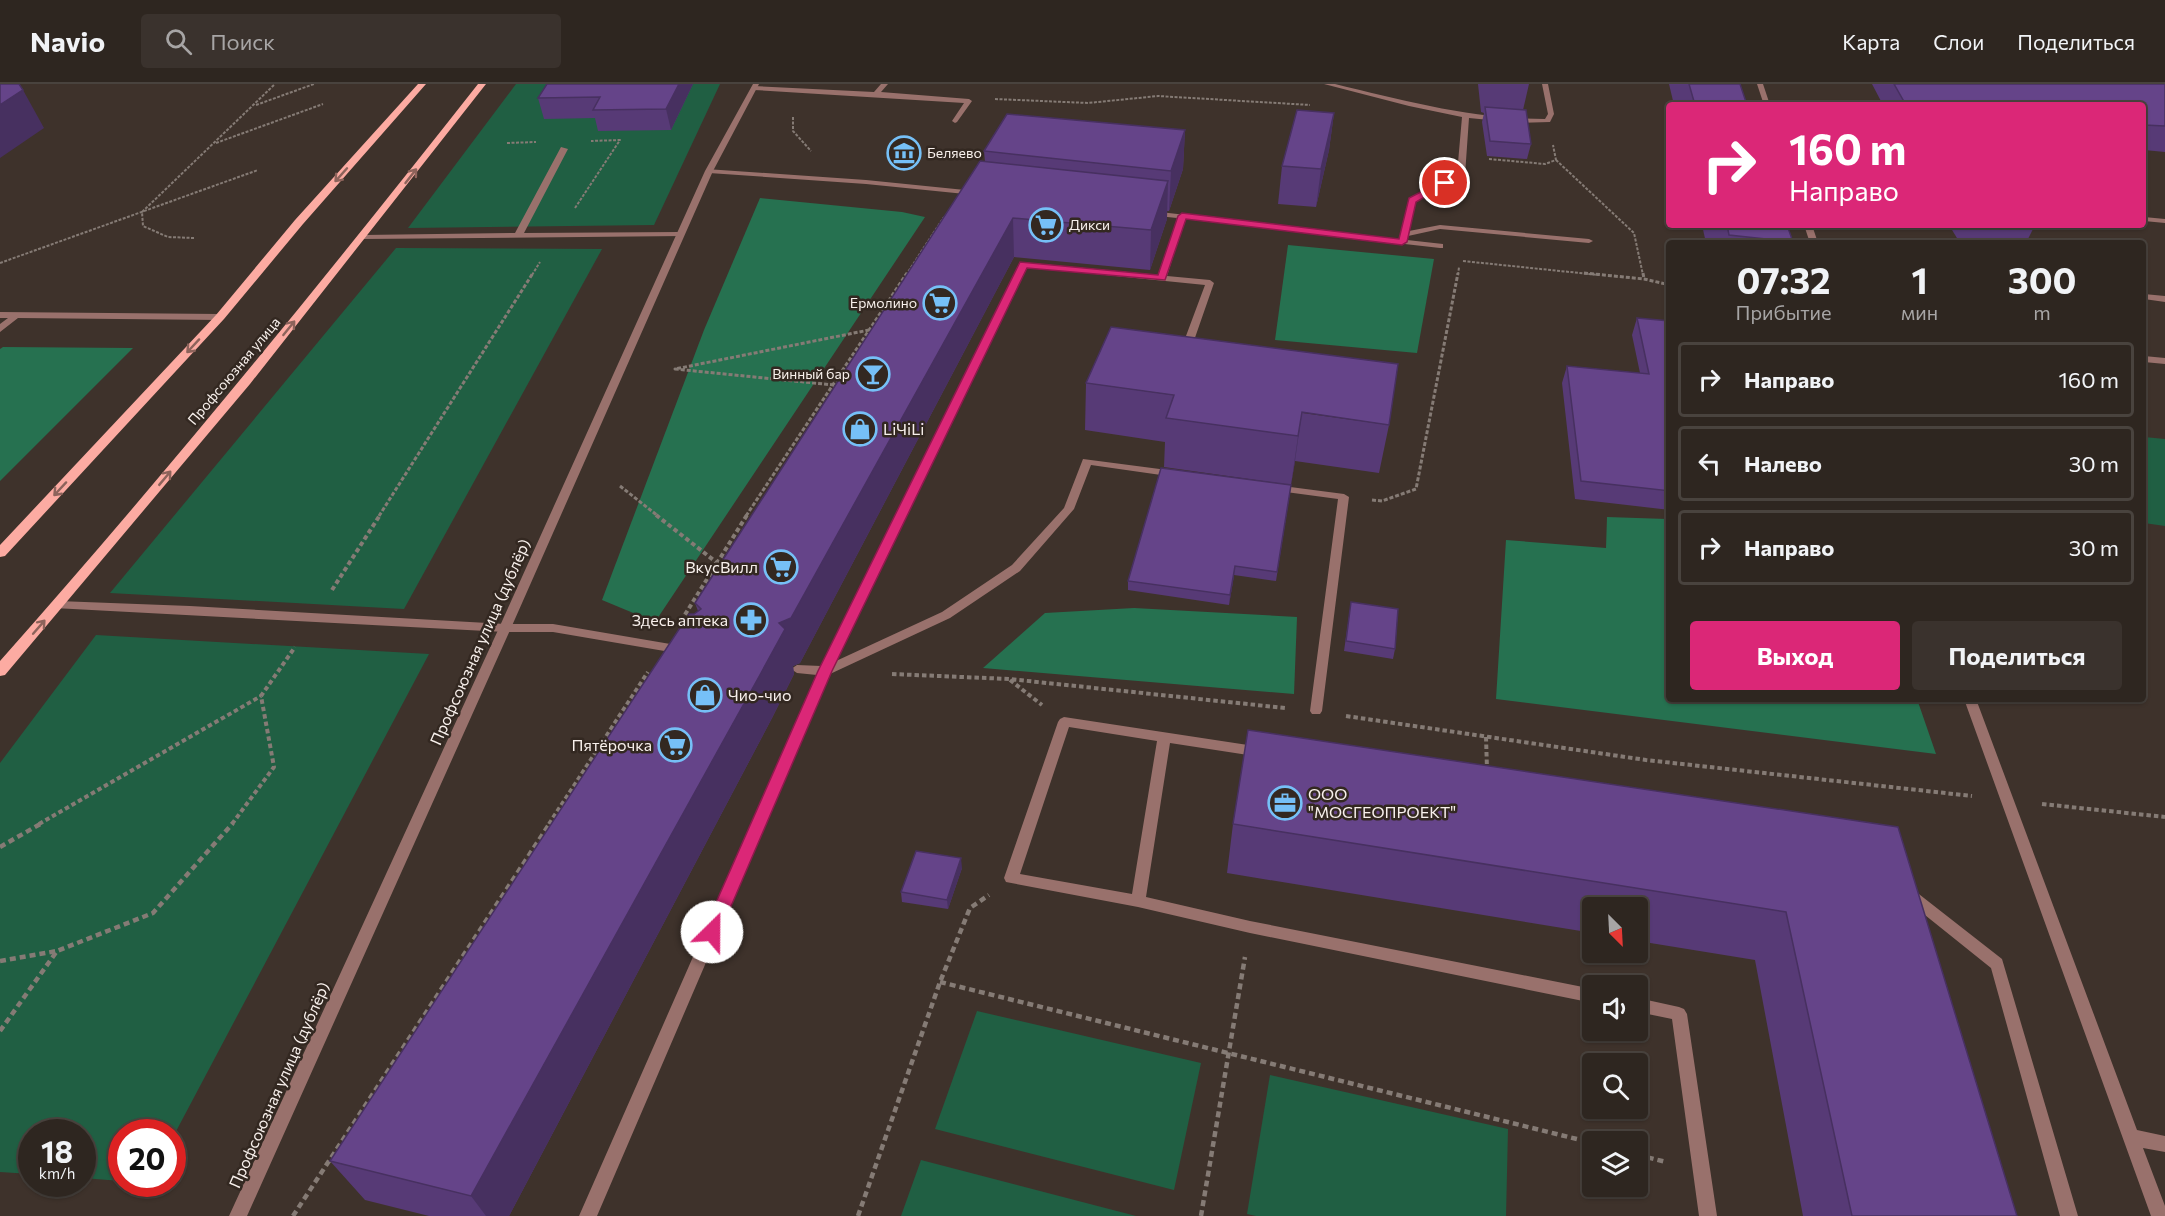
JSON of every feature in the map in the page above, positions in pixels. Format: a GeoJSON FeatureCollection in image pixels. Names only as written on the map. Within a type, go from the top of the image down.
{"type":"FeatureCollection","features":[{"type":"Feature","properties":{"kind":"main road"},"geometry":{"type":"LineString","coordinates":[[0,554],[220,316],[299,222],[422,84]]}},
{"type":"Feature","properties":{"kind":"main road","name":"Профсоюзная улица"},"geometry":{"type":"LineString","coordinates":[[0,671],[58,605],[363,237],[483,84]]}},
{"type":"Feature","properties":{"kind":"street"},"geometry":{"type":"LineString","coordinates":[[876,94],[885,84]]}},
{"type":"Feature","properties":{"kind":"street"},"geometry":{"type":"LineString","coordinates":[[1327,84],[1449,113],[1529,122],[1548,121],[1551,114],[1545,84]]}},
{"type":"Feature","properties":{"kind":"street"},"geometry":{"type":"LineString","coordinates":[[1760,84],[1766,102]]}},
{"type":"Feature","properties":{"kind":"street"},"geometry":{"type":"LineString","coordinates":[[755,86],[969,101],[956,121]]}},
{"type":"Feature","properties":{"kind":"street","name":"Профсоюзная улица (дублёр)"},"geometry":{"type":"LineString","coordinates":[[238,1216],[505,628],[709,171],[755,86]]}},
{"type":"Feature","properties":{"kind":"street"},"geometry":{"type":"LineString","coordinates":[[1404,238],[1412,200],[1461,175],[1466,115]]}},
{"type":"Feature","properties":{"kind":"street"},"geometry":{"type":"LineString","coordinates":[[518,236],[564,149]]}},
{"type":"Feature","properties":{"kind":"street"},"geometry":{"type":"LineString","coordinates":[[709,171],[866,182],[985,195]]}},
{"type":"Feature","properties":{"kind":"street"},"geometry":{"type":"LineString","coordinates":[[1148,212],[1404,238],[1440,246]]}},
{"type":"Feature","properties":{"kind":"street"},"geometry":{"type":"LineString","coordinates":[[1161,278],[1182,216]]}},
{"type":"Feature","properties":{"kind":"street"},"geometry":{"type":"LineString","coordinates":[[2146,219],[2165,221]]}},
{"type":"Feature","properties":{"kind":"street"},"geometry":{"type":"LineString","coordinates":[[1404,238],[1440,227],[1589,241]]}},
{"type":"Feature","properties":{"kind":"street"},"geometry":{"type":"LineString","coordinates":[[363,237],[681,234]]}},
{"type":"Feature","properties":{"kind":"street"},"geometry":{"type":"LineString","coordinates":[[588,1216],[825,671],[1023,264],[1210,283],[1184,353],[1196,354]]}},
{"type":"Feature","properties":{"kind":"street"},"geometry":{"type":"LineString","coordinates":[[2146,297],[2165,299]]}},
{"type":"Feature","properties":{"kind":"street"},"geometry":{"type":"LineString","coordinates":[[0,315],[220,316]]}},
{"type":"Feature","properties":{"kind":"street"},"geometry":{"type":"LineString","coordinates":[[0,329],[16,315]]}},
{"type":"Feature","properties":{"kind":"street"},"geometry":{"type":"LineString","coordinates":[[2146,359],[2165,361]]}},
{"type":"Feature","properties":{"kind":"street"},"geometry":{"type":"LineString","coordinates":[[797,669],[825,671],[946,615],[1016,568],[1069,509],[1087,461],[1192,476]]}},
{"type":"Feature","properties":{"kind":"street"},"geometry":{"type":"LineString","coordinates":[[1263,486],[1344,497],[1316,711]]}},
{"type":"Feature","properties":{"kind":"street"},"geometry":{"type":"LineString","coordinates":[[58,605],[505,628],[553,628],[694,652]]}},
{"type":"Feature","properties":{"kind":"street"},"geometry":{"type":"LineString","coordinates":[[1971,702],[2160,1216]]}},
{"type":"Feature","properties":{"kind":"street"},"geometry":{"type":"LineString","coordinates":[[1280,755],[1064,722],[1011,878],[1138,901],[1250,927],[1582,994]]}},
{"type":"Feature","properties":{"kind":"street"},"geometry":{"type":"LineString","coordinates":[[1138,901],[1164,737]]}},
{"type":"Feature","properties":{"kind":"street"},"geometry":{"type":"LineString","coordinates":[[1896,884],[1997,964],[2069,1216]]}},
{"type":"Feature","properties":{"kind":"street"},"geometry":{"type":"LineString","coordinates":[[1648,1007],[1678,1014],[1708,1216]]}},
{"type":"Feature","properties":{"kind":"street"},"geometry":{"type":"LineString","coordinates":[[2131,1137],[2165,1144]]}},
{"type":"Feature","properties":{"kind":"path"},"geometry":{"type":"LineString","coordinates":[[142,212],[275,84]]}},
{"type":"Feature","properties":{"kind":"path"},"geometry":{"type":"LineString","coordinates":[[252,106],[314,84]]}},
{"type":"Feature","properties":{"kind":"path"},"geometry":{"type":"LineString","coordinates":[[780,88],[792,99],[793,131],[812,152]]}},
{"type":"Feature","properties":{"kind":"path"},"geometry":{"type":"LineString","coordinates":[[969,101],[1003,98],[1088,103],[1158,96],[1318,105]]}},
{"type":"Feature","properties":{"kind":"path"},"geometry":{"type":"LineString","coordinates":[[213,144],[323,104]]}},
{"type":"Feature","properties":{"kind":"path"},"geometry":{"type":"LineString","coordinates":[[1548,121],[1556,160],[1634,233],[1644,279]]}},
{"type":"Feature","properties":{"kind":"path"},"geometry":{"type":"LineString","coordinates":[[0,847],[261,696],[315,617],[620,140],[586,141]]}},
{"type":"Feature","properties":{"kind":"path"},"geometry":{"type":"LineString","coordinates":[[507,143],[541,142]]}},
{"type":"Feature","properties":{"kind":"path"},"geometry":{"type":"LineString","coordinates":[[1463,157],[1545,164],[1556,160]]}},
{"type":"Feature","properties":{"kind":"path"},"geometry":{"type":"LineString","coordinates":[[0,263],[258,170]]}},
{"type":"Feature","properties":{"kind":"path"},"geometry":{"type":"LineString","coordinates":[[293,1216],[664,648],[716,562],[961,192]]}},
{"type":"Feature","properties":{"kind":"path"},"geometry":{"type":"LineString","coordinates":[[142,212],[143,226],[168,237],[194,238]]}},
{"type":"Feature","properties":{"kind":"path"},"geometry":{"type":"LineString","coordinates":[[1344,497],[1382,501],[1416,489],[1460,261],[1644,279],[1666,284]]}},
{"type":"Feature","properties":{"kind":"path"},"geometry":{"type":"LineString","coordinates":[[834,384],[675,369],[870,330]]}},
{"type":"Feature","properties":{"kind":"path"},"geometry":{"type":"LineString","coordinates":[[620,486],[716,562]]}},
{"type":"Feature","properties":{"kind":"path"},"geometry":{"type":"LineString","coordinates":[[883,673],[1009,679],[1316,711],[1646,760],[2165,817]]}},
{"type":"Feature","properties":{"kind":"path"},"geometry":{"type":"LineString","coordinates":[[1009,679],[1064,722]]}},
{"type":"Feature","properties":{"kind":"path"},"geometry":{"type":"LineString","coordinates":[[0,961],[57,951],[153,914],[223,836],[274,767],[261,696]]}},
{"type":"Feature","properties":{"kind":"path"},"geometry":{"type":"LineString","coordinates":[[1486,737],[1488,777]]}},
{"type":"Feature","properties":{"kind":"path"},"geometry":{"type":"LineString","coordinates":[[858,1216],[940,982],[970,908],[1011,878]]}},
{"type":"Feature","properties":{"kind":"path"},"geometry":{"type":"LineString","coordinates":[[1201,1216],[1250,927]]}},
{"type":"Feature","properties":{"kind":"path"},"geometry":{"type":"LineString","coordinates":[[0,1031],[57,951]]}},
{"type":"Feature","properties":{"kind":"path"},"geometry":{"type":"LineString","coordinates":[[940,982],[1582,1140]]}},
{"type":"Feature","properties":{"kind":"green space"},"geometry":{"type":"Polygon","coordinates":[[[516,84],[720,84],[654,225],[408,228],[516,84]]]}},
{"type":"Feature","properties":{"kind":"green space"},"geometry":{"type":"Polygon","coordinates":[[[760,198],[902,212],[925,217],[655,622],[602,600],[704,330],[760,198]]]}},
{"type":"Feature","properties":{"kind":"green space"},"geometry":{"type":"Polygon","coordinates":[[[1288,245],[1434,259],[1417,353],[1275,340],[1288,245]]]}},
{"type":"Feature","properties":{"kind":"green space"},"geometry":{"type":"Polygon","coordinates":[[[396,248],[602,249],[404,609],[110,593],[396,248]]]}},
{"type":"Feature","properties":{"kind":"green space"},"geometry":{"type":"Polygon","coordinates":[[[3,347],[133,348],[0,481],[0,349],[3,347]]]}},
{"type":"Feature","properties":{"kind":"green space"},"geometry":{"type":"Polygon","coordinates":[[[2146,437],[2165,439],[2165,526],[2146,523],[2146,437]]]}},
{"type":"Feature","properties":{"kind":"green space"},"geometry":{"type":"Polygon","coordinates":[[[1607,517],[1666,519],[1666,702],[1918,702],[1936,754],[1496,699],[1506,540],[1606,548],[1607,517]]]}},
{"type":"Feature","properties":{"kind":"green space"},"geometry":{"type":"Polygon","coordinates":[[[1134,608],[1297,617],[1294,694],[983,668],[1045,613],[1134,608]]]}},
{"type":"Feature","properties":{"kind":"green space"},"geometry":{"type":"Polygon","coordinates":[[[96,635],[429,654],[183,1119],[108,1119],[108,1180],[96,1179],[96,1119],[18,1119],[18,1173],[0,1172],[0,763],[96,635]]]}},
{"type":"Feature","properties":{"kind":"green space"},"geometry":{"type":"Polygon","coordinates":[[[977,1011],[1201,1063],[1174,1190],[935,1129],[977,1011]]]}},
{"type":"Feature","properties":{"kind":"green space"},"geometry":{"type":"Polygon","coordinates":[[[1270,1075],[1508,1129],[1506,1216],[1256,1216],[1247,1214],[1270,1075]]]}},
{"type":"Feature","properties":{"kind":"green space"},"geometry":{"type":"Polygon","coordinates":[[[921,1160],[1136,1216],[901,1216],[921,1160]]]}},
{"type":"Feature","properties":{"kind":"building"},"geometry":{"type":"Polygon","coordinates":[[[0,84],[19,84],[23,90],[0,105],[0,84]]]}},
{"type":"Feature","properties":{"kind":"building"},"geometry":{"type":"Polygon","coordinates":[[[547,84],[679,84],[666,109],[593,110],[600,97],[538,98],[547,84]]]}},
{"type":"Feature","properties":{"kind":"building"},"geometry":{"type":"Polygon","coordinates":[[[1689,84],[1740,84],[1746,102],[1694,102],[1689,84]]]}},
{"type":"Feature","properties":{"kind":"building"},"geometry":{"type":"Polygon","coordinates":[[[1894,84],[2165,84],[2165,126],[2146,125],[2146,102],[1904,102],[1894,84]]]}},
{"type":"Feature","properties":{"kind":"building"},"geometry":{"type":"Polygon","coordinates":[[[1485,107],[1526,110],[1531,144],[1490,141],[1485,107]]]}},
{"type":"Feature","properties":{"kind":"building"},"geometry":{"type":"Polygon","coordinates":[[[1297,110],[1334,113],[1321,169],[1282,166],[1297,110]]]}},
{"type":"Feature","properties":{"kind":"building"},"geometry":{"type":"Polygon","coordinates":[[[1007,114],[1185,130],[1171,171],[984,151],[1007,114]]]}},
{"type":"Feature","properties":{"kind":"building"},"geometry":{"type":"Polygon","coordinates":[[[980,161],[1168,181],[1151,230],[1013,218],[791,618],[779,623],[785,629],[471,1196],[330,1161],[689,614],[694,614],[701,609],[695,603],[980,161]]]}},
{"type":"Feature","properties":{"kind":"building"},"geometry":{"type":"Polygon","coordinates":[[[1728,228],[1788,228],[1792,240],[1775,240],[1729,235],[1728,228]]]}},
{"type":"Feature","properties":{"kind":"building"},"geometry":{"type":"Polygon","coordinates":[[[1637,318],[1666,321],[1666,491],[1581,481],[1567,366],[1649,374],[1637,318]]]}},
{"type":"Feature","properties":{"kind":"building"},"geometry":{"type":"Polygon","coordinates":[[[1111,327],[1398,364],[1389,425],[1302,412],[1298,436],[1166,418],[1174,395],[1086,383],[1111,327]]]}},
{"type":"Feature","properties":{"kind":"building"},"geometry":{"type":"Polygon","coordinates":[[[1161,468],[1291,485],[1277,572],[1235,566],[1230,595],[1128,581],[1161,468]]]}},
{"type":"Feature","properties":{"kind":"building"},"geometry":{"type":"Polygon","coordinates":[[[1351,602],[1398,609],[1395,649],[1346,641],[1351,602]]]}},
{"type":"Feature","properties":{"kind":"building"},"geometry":{"type":"Polygon","coordinates":[[[1248,730],[1898,827],[2017,1216],[1852,1216],[1786,912],[1233,824],[1248,730]]]}},
{"type":"Feature","properties":{"kind":"building"},"geometry":{"type":"Polygon","coordinates":[[[916,851],[961,858],[947,900],[901,892],[916,851]]]}},
{"type":"Feature","properties":{"kind":"place","name":"Беляево"},"geometry":{"type":"Point","coordinates":[904,153]}},
{"type":"Feature","properties":{"kind":"place","name":"Дикси"},"geometry":{"type":"Point","coordinates":[1046,225]}},
{"type":"Feature","properties":{"kind":"place","name":"Ермолино"},"geometry":{"type":"Point","coordinates":[940,303]}},
{"type":"Feature","properties":{"kind":"place","name":"Винный бар"},"geometry":{"type":"Point","coordinates":[873,374]}},
{"type":"Feature","properties":{"kind":"place","name":"LiЧiLi"},"geometry":{"type":"Point","coordinates":[860,429]}},
{"type":"Feature","properties":{"kind":"place","name":"ВкусВилл"},"geometry":{"type":"Point","coordinates":[781,567]}},
{"type":"Feature","properties":{"kind":"place","name":"Здесь аптека"},"geometry":{"type":"Point","coordinates":[751,620]}},
{"type":"Feature","properties":{"kind":"place","name":"Чио-чио"},"geometry":{"type":"Point","coordinates":[705,695]}},
{"type":"Feature","properties":{"kind":"place","name":"Пятёрочка"},"geometry":{"type":"Point","coordinates":[675,745]}},
{"type":"Feature","properties":{"kind":"place","name":"ООО \"МОСГЕОПРОЕКТ\""},"geometry":{"type":"Point","coordinates":[1285,803]}},
{"type":"Feature","properties":{"kind":"route"},"geometry":{"type":"LineString","coordinates":[[712,932],[825,671],[1023,264],[1161,278],[1182,216],[1402,242],[1412,200],[1445,183]]}}]}
